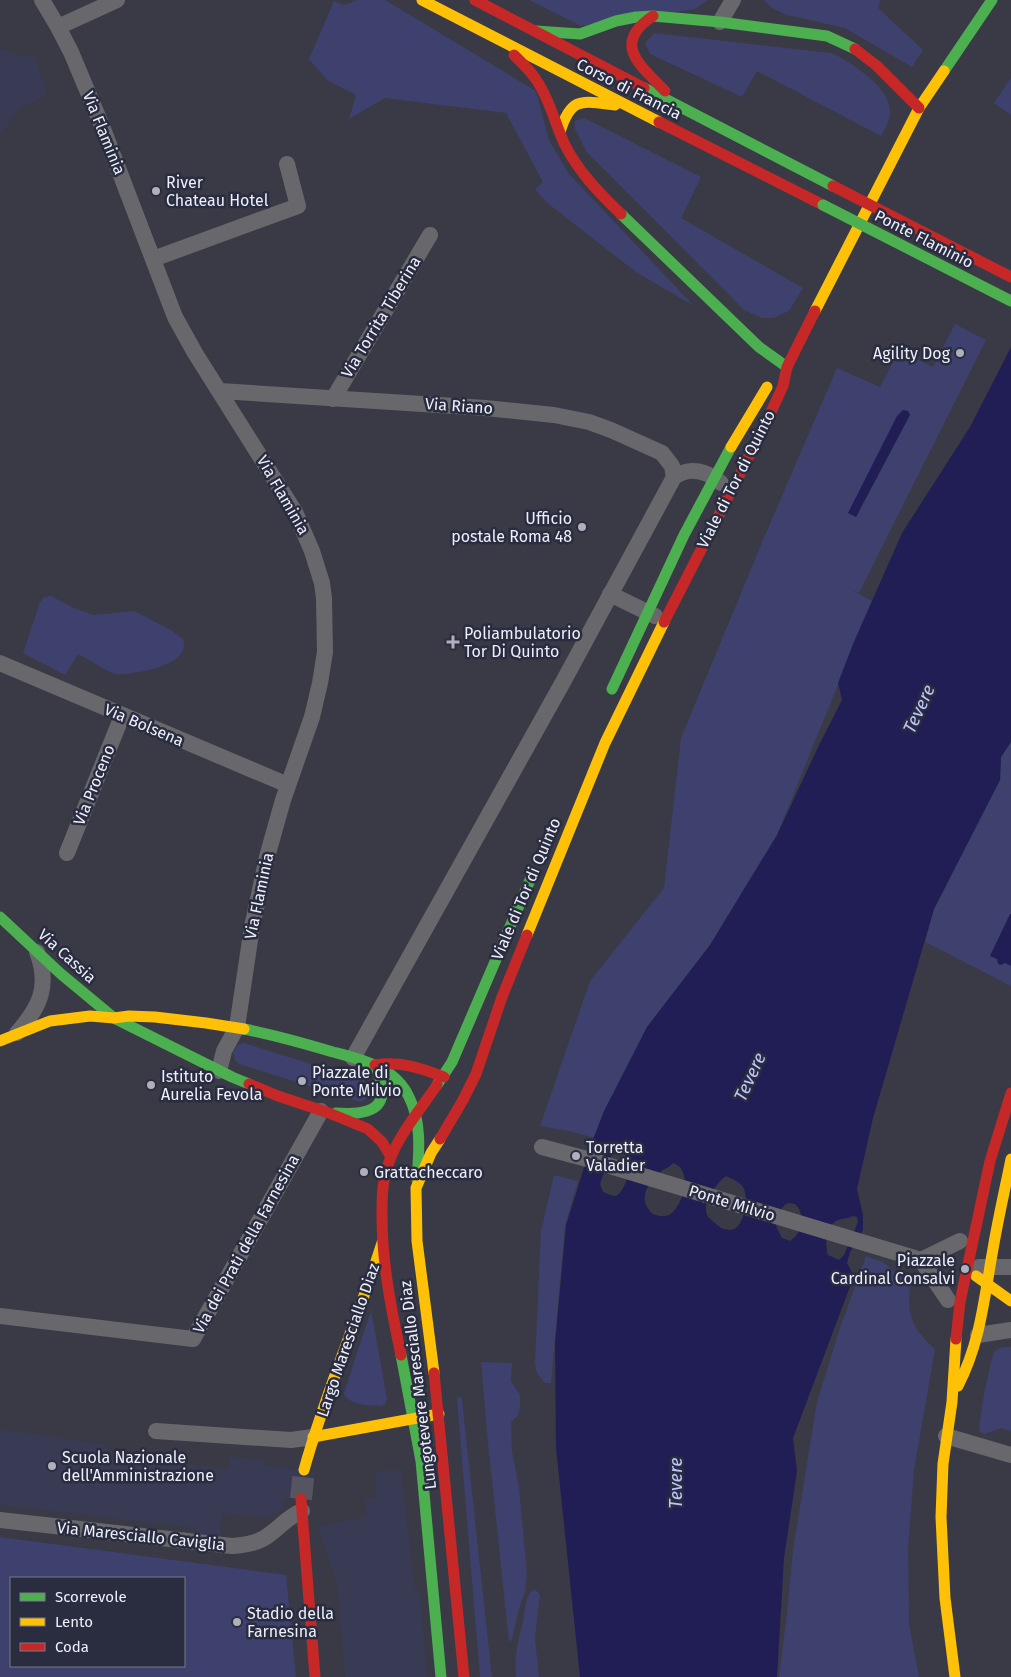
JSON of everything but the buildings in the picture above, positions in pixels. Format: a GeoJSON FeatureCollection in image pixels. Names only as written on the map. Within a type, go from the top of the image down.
{"type":"FeatureCollection","features":[{"type":"Feature","properties":{"kind":"main road","name":"Corso di Francia"},"geometry":{"type":"LineString","coordinates":[[422,0],[823,206]]}},
{"type":"Feature","properties":{"kind":"main road","name":"Corso di Francia"},"geometry":{"type":"LineString","coordinates":[[475,0],[833,186]]}},
{"type":"Feature","properties":{"kind":"main road","name":"Viale di Tor di Quinto"},"geometry":{"type":"LineString","coordinates":[[463,1100],[480,1063],[502,997],[590,778],[628,694],[664,620],[765,425],[783,386],[787,367],[919,108],[992,0]]}},
{"type":"Feature","properties":{"kind":"main road"},"geometry":{"type":"LineString","coordinates":[[653,16],[634,32],[631,41],[631,52],[676,104]]}},
{"type":"Feature","properties":{"kind":"main road"},"geometry":{"type":"LineString","coordinates":[[536,32],[580,34],[616,21],[653,16],[814,34],[837,39],[862,54],[919,108]]}},
{"type":"Feature","properties":{"kind":"main road"},"geometry":{"type":"LineString","coordinates":[[493,37],[536,77],[574,160],[600,194],[754,342],[787,367]]}},
{"type":"Feature","properties":{"kind":"main road"},"geometry":{"type":"LineString","coordinates":[[560,132],[566,114],[572,106],[587,103],[624,105]]}},
{"type":"Feature","properties":{"kind":"main road","name":"Ponte Flaminio"},"geometry":{"type":"LineString","coordinates":[[833,186],[1011,277]]}},
{"type":"Feature","properties":{"kind":"main road","name":"Ponte Flaminio"},"geometry":{"type":"LineString","coordinates":[[823,206],[1011,301]]}},
{"type":"Feature","properties":{"kind":"main road","name":"Viale di Tor di Quinto"},"geometry":{"type":"LineString","coordinates":[[609,697],[646,612],[670,563],[739,433],[772,379],[787,367]]}},
{"type":"Feature","properties":{"kind":"main road","name":"Viale di Tor di Quinto"},"geometry":{"type":"LineString","coordinates":[[391,1157],[404,1130],[444,1077],[455,1057],[538,862]]}},
{"type":"Feature","properties":{"kind":"main road","name":"Via Cassia"},"geometry":{"type":"LineString","coordinates":[[0,917],[37,952],[114,1018]]}},
{"type":"Feature","properties":{"kind":"main road"},"geometry":{"type":"LineString","coordinates":[[0,1041],[43,1023],[59,1019],[128,1016],[191,1020],[275,1035],[375,1065],[404,1088],[416,1115],[419,1133],[416,1188]]}},
{"type":"Feature","properties":{"kind":"main road"},"geometry":{"type":"LineString","coordinates":[[114,1018],[219,1071],[278,1096],[368,1129],[382,1142],[391,1157]]}},
{"type":"Feature","properties":{"kind":"main road"},"geometry":{"type":"LineString","coordinates":[[375,1065],[391,1062],[405,1063],[444,1077]]}},
{"type":"Feature","properties":{"kind":"main road"},"geometry":{"type":"LineString","coordinates":[[325,1112],[354,1114],[368,1111],[376,1106],[382,1098],[383,1089],[382,1081],[375,1065]]}},
{"type":"Feature","properties":{"kind":"main road"},"geometry":{"type":"LineString","coordinates":[[955,1677],[946,1622],[942,1548],[943,1466],[953,1395],[957,1322],[990,1161],[1011,1094]]}},
{"type":"Feature","properties":{"kind":"main road","name":"Lungotevere Maresciallo Diaz"},"geometry":{"type":"LineString","coordinates":[[463,1100],[431,1153],[416,1188],[417,1241],[440,1414],[464,1677]]}},
{"type":"Feature","properties":{"kind":"main road","name":"Lungotevere Maresciallo Diaz"},"geometry":{"type":"LineString","coordinates":[[391,1157],[385,1172],[382,1189],[382,1242],[387,1283],[414,1419],[426,1500],[441,1677]]}},
{"type":"Feature","properties":{"kind":"main road"},"geometry":{"type":"LineString","coordinates":[[953,1395],[969,1364],[978,1335],[986,1284],[1011,1159]]}},
{"type":"Feature","properties":{"kind":"main road","name":"Largo Maresciallo Diaz"},"geometry":{"type":"LineString","coordinates":[[313,1437],[364,1299],[382,1242]]}},
{"type":"Feature","properties":{"kind":"main road"},"geometry":{"type":"LineString","coordinates":[[967,1270],[1011,1301]]}},
{"type":"Feature","properties":{"kind":"main road","name":"Largo Maresciallo Diaz"},"geometry":{"type":"LineString","coordinates":[[313,1437],[440,1414]]}},
{"type":"Feature","properties":{"kind":"main road"},"geometry":{"type":"LineString","coordinates":[[304,1470],[313,1437]]}},
{"type":"Feature","properties":{"kind":"main road"},"geometry":{"type":"LineString","coordinates":[[302,1505],[315,1677]]}},
{"type":"Feature","properties":{"kind":"street","name":"Via Flaminia"},"geometry":{"type":"LineString","coordinates":[[42,0],[58,26],[86,86],[181,328],[291,503],[310,544],[322,584],[325,622],[323,671],[312,717],[288,785],[262,875],[247,956],[237,1027]]}},
{"type":"Feature","properties":{"kind":"street"},"geometry":{"type":"LineString","coordinates":[[58,26],[116,0]]}},
{"type":"Feature","properties":{"kind":"street"},"geometry":{"type":"LineString","coordinates":[[720,22],[724,0]]}},
{"type":"Feature","properties":{"kind":"street"},"geometry":{"type":"LineString","coordinates":[[720,22],[733,0]]}},
{"type":"Feature","properties":{"kind":"street"},"geometry":{"type":"LineString","coordinates":[[153,259],[298,206],[287,164]]}},
{"type":"Feature","properties":{"kind":"street","name":"Via Torrita Tiberina"},"geometry":{"type":"LineString","coordinates":[[333,398],[430,235]]}},
{"type":"Feature","properties":{"kind":"street","name":"Via Riano"},"geometry":{"type":"LineString","coordinates":[[220,391],[536,412],[572,418],[611,430],[662,452],[672,466],[674,477]]}},
{"type":"Feature","properties":{"kind":"street","name":"Viale di Tor di Quinto"},"geometry":{"type":"LineString","coordinates":[[674,477],[694,470],[700,471],[721,484],[720,490],[679,570],[680,590]]}},
{"type":"Feature","properties":{"kind":"street"},"geometry":{"type":"LineString","coordinates":[[354,1058],[674,477]]}},
{"type":"Feature","properties":{"kind":"street"},"geometry":{"type":"LineString","coordinates":[[610,594],[664,620]]}},
{"type":"Feature","properties":{"kind":"street","name":"Via Bolsena"},"geometry":{"type":"LineString","coordinates":[[0,663],[288,785]]}},
{"type":"Feature","properties":{"kind":"street","name":"Via Proceno"},"geometry":{"type":"LineString","coordinates":[[66,853],[122,716]]}},
{"type":"Feature","properties":{"kind":"street"},"geometry":{"type":"LineString","coordinates":[[16,1035],[35,1011],[42,996],[43,971],[37,952]]}},
{"type":"Feature","properties":{"kind":"street"},"geometry":{"type":"LineString","coordinates":[[219,1071],[226,1044],[237,1027]]}},
{"type":"Feature","properties":{"kind":"street","name":"Via dei Prati della Farnesina"},"geometry":{"type":"LineString","coordinates":[[0,1316],[193,1339],[325,1112]]}},
{"type":"Feature","properties":{"kind":"street","name":"Ponte Milvio"},"geometry":{"type":"LineString","coordinates":[[542,1147],[588,1159],[921,1260]]}},
{"type":"Feature","properties":{"kind":"street"},"geometry":{"type":"LineString","coordinates":[[948,1300],[921,1260],[960,1241]]}},
{"type":"Feature","properties":{"kind":"street"},"geometry":{"type":"LineString","coordinates":[[967,1270],[990,1266],[1011,1267]]}},
{"type":"Feature","properties":{"kind":"street"},"geometry":{"type":"LineString","coordinates":[[978,1335],[1011,1330]]}},
{"type":"Feature","properties":{"kind":"street","name":"Largo Maresciallo Diaz"},"geometry":{"type":"LineString","coordinates":[[156,1431],[291,1440],[313,1437]]}},
{"type":"Feature","properties":{"kind":"street"},"geometry":{"type":"LineString","coordinates":[[946,1436],[1011,1455]]}},
{"type":"Feature","properties":{"kind":"street","name":"Via Maresciallo Caviglia"},"geometry":{"type":"LineString","coordinates":[[0,1520],[232,1546],[265,1538],[302,1505]]}},
{"type":"Feature","properties":{"kind":"shaded area"},"geometry":{"type":"Polygon","coordinates":[[[357,0],[385,0],[536,91],[549,140],[569,174],[694,306],[636,272],[546,202],[535,189],[543,182],[506,113],[385,98],[349,119],[356,95],[327,80],[309,59],[334,1],[344,5],[357,0]]]}},
{"type":"Feature","properties":{"kind":"shaded area"},"geometry":{"type":"Polygon","coordinates":[[[529,0],[708,0],[695,9],[581,26],[529,0]]]}},
{"type":"Feature","properties":{"kind":"shaded area"},"geometry":{"type":"Polygon","coordinates":[[[764,0],[881,0],[878,8],[923,50],[912,67],[845,28],[787,15],[772,8],[764,0]]]}},
{"type":"Feature","properties":{"kind":"shaded area"},"geometry":{"type":"Polygon","coordinates":[[[654,33],[831,53],[846,60],[878,85],[888,100],[890,117],[881,136],[757,71],[742,97],[650,54],[645,43],[654,33]]]}},
{"type":"Feature","properties":{"kind":"shaded area"},"geometry":{"type":"Polygon","coordinates":[[[0,48],[19,55],[35,57],[47,94],[18,111],[0,134],[0,48]]]}},
{"type":"Feature","properties":{"kind":"shaded area"},"geometry":{"type":"Polygon","coordinates":[[[1011,78],[1011,115],[994,103],[1011,78]]]}},
{"type":"Feature","properties":{"kind":"shaded area"},"geometry":{"type":"Polygon","coordinates":[[[584,118],[701,177],[681,218],[803,288],[789,311],[773,318],[762,318],[744,310],[586,151],[575,129],[575,121],[584,118]]]}},
{"type":"Feature","properties":{"kind":"shaded area"},"geometry":{"type":"Polygon","coordinates":[[[955,324],[986,340],[859,593],[848,588],[872,601],[777,835],[710,945],[647,1027],[595,1138],[540,1126],[590,981],[664,888],[681,738],[837,368],[880,387],[899,350],[933,367],[955,324]]]}},
{"type":"Feature","properties":{"kind":"shaded area"},"geometry":{"type":"Polygon","coordinates":[[[51,596],[93,615],[134,611],[171,630],[184,640],[183,651],[171,662],[162,666],[124,674],[109,671],[78,654],[65,675],[23,653],[40,602],[43,598],[51,596]]]}},
{"type":"Feature","properties":{"kind":"shaded area"},"geometry":{"type":"Polygon","coordinates":[[[1011,742],[1011,986],[925,942],[934,909],[1000,780],[1001,757],[1011,742]]]}},
{"type":"Feature","properties":{"kind":"shaded area"},"geometry":{"type":"Polygon","coordinates":[[[244,1043],[365,1081],[372,1085],[374,1094],[361,1102],[239,1064],[235,1060],[233,1052],[238,1045],[244,1043]]]}},
{"type":"Feature","properties":{"kind":"shaded area"},"geometry":{"type":"Polygon","coordinates":[[[554,1175],[578,1181],[565,1226],[551,1383],[545,1383],[537,1373],[535,1364],[541,1231],[554,1175]]]}},
{"type":"Feature","properties":{"kind":"shaded area"},"geometry":{"type":"Polygon","coordinates":[[[866,1256],[883,1262],[910,1284],[909,1305],[912,1320],[921,1334],[935,1349],[914,1470],[908,1548],[909,1624],[919,1677],[779,1677],[793,1550],[817,1402],[839,1331],[866,1256]]]}},
{"type":"Feature","properties":{"kind":"shaded area"},"geometry":{"type":"Polygon","coordinates":[[[371,1310],[387,1399],[385,1404],[381,1406],[355,1403],[344,1393],[371,1310]]]}},
{"type":"Feature","properties":{"kind":"shaded area"},"geometry":{"type":"Polygon","coordinates":[[[1002,1347],[1011,1347],[1011,1431],[1001,1428],[984,1434],[980,1432],[979,1428],[984,1394],[993,1354],[1002,1347]]]}},
{"type":"Feature","properties":{"kind":"shaded area"},"geometry":{"type":"Polygon","coordinates":[[[481,1362],[512,1363],[511,1381],[520,1395],[518,1415],[511,1422],[512,1451],[519,1488],[527,1573],[525,1592],[512,1639],[509,1642],[487,1433],[481,1362]]]}},
{"type":"Feature","properties":{"kind":"shaded area"},"geometry":{"type":"Polygon","coordinates":[[[459,1397],[462,1400],[492,1677],[480,1677],[457,1398],[459,1397]]]}},
{"type":"Feature","properties":{"kind":"shaded area"},"geometry":{"type":"Polygon","coordinates":[[[0,1429],[108,1445],[106,1456],[228,1469],[230,1456],[263,1460],[263,1465],[315,1472],[312,1500],[284,1498],[283,1506],[277,1513],[266,1518],[222,1513],[220,1537],[197,1534],[197,1528],[0,1505],[0,1429]]]}},
{"type":"Feature","properties":{"kind":"shaded area"},"geometry":{"type":"Polygon","coordinates":[[[401,1470],[415,1590],[420,1590],[427,1677],[345,1677],[337,1584],[318,1527],[367,1516],[364,1499],[376,1497],[375,1472],[401,1470]]]}},
{"type":"Feature","properties":{"kind":"shaded area","name":"Stadio della Farnesina"},"geometry":{"type":"Polygon","coordinates":[[[0,1537],[286,1575],[296,1677],[0,1677],[0,1537]]]}},
{"type":"Feature","properties":{"kind":"shaded area"},"geometry":{"type":"Polygon","coordinates":[[[532,1590],[536,1590],[540,1595],[535,1638],[539,1677],[516,1677],[518,1642],[527,1601],[532,1590]]]}},
{"type":"Feature","properties":{"kind":"water","name":"Tevere"},"geometry":{"type":"Polygon","coordinates":[[[1011,347],[1011,742],[1001,757],[1000,780],[934,909],[873,1118],[857,1189],[863,1215],[863,1230],[850,1252],[847,1263],[854,1276],[793,1438],[797,1471],[784,1558],[777,1677],[580,1677],[556,1448],[555,1343],[566,1225],[592,1142],[604,1111],[647,1027],[710,945],[777,835],[842,700],[838,683],[853,644],[902,533],[970,427],[1011,347]],[[622,1153],[612,1154],[600,1184],[603,1192],[615,1196],[624,1186],[631,1160],[622,1153]],[[673,1163],[650,1182],[646,1191],[646,1205],[655,1215],[669,1215],[674,1211],[682,1197],[685,1180],[683,1173],[673,1163]],[[726,1176],[707,1201],[706,1213],[709,1218],[723,1229],[735,1229],[740,1224],[745,1208],[745,1191],[737,1182],[726,1176]],[[788,1203],[783,1207],[776,1226],[782,1238],[790,1241],[800,1228],[801,1213],[795,1204],[788,1203]],[[857,1217],[840,1219],[828,1231],[826,1246],[828,1255],[839,1260],[844,1255],[858,1222],[857,1217]]]}},
{"type":"Feature","properties":{"kind":"water"},"geometry":{"type":"Polygon","coordinates":[[[903,410],[908,411],[910,415],[856,517],[848,513],[897,416],[903,410]]]}},
{"type":"Feature","properties":{"kind":"water"},"geometry":{"type":"Polygon","coordinates":[[[1010,914],[1011,966],[1005,963],[998,964],[997,959],[990,956],[1010,914]]]}},
{"type":"Feature","properties":{"kind":"tunnel"},"geometry":{"type":"LineString","coordinates":[[301,1499],[304,1470]]}},
{"type":"Feature","properties":{"kind":"traffic: fast"},"geometry":{"type":"LineString","coordinates":[[944,71],[992,0]]}},
{"type":"Feature","properties":{"kind":"traffic: fast"},"geometry":{"type":"LineString","coordinates":[[536,31],[580,34],[616,21],[653,16],[720,22],[827,36],[855,49]]}},
{"type":"Feature","properties":{"kind":"traffic: fast"},"geometry":{"type":"LineString","coordinates":[[644,88],[833,186]]}},
{"type":"Feature","properties":{"kind":"traffic: fast"},"geometry":{"type":"LineString","coordinates":[[823,205],[1011,301]]}},
{"type":"Feature","properties":{"kind":"traffic: fast"},"geometry":{"type":"LineString","coordinates":[[621,214],[759,347],[787,367]]}},
{"type":"Feature","properties":{"kind":"traffic: fast"},"geometry":{"type":"LineString","coordinates":[[612,689],[684,535],[731,447]]}},
{"type":"Feature","properties":{"kind":"traffic: fast"},"geometry":{"type":"LineString","coordinates":[[437,1085],[452,1062],[533,873]]}},
{"type":"Feature","properties":{"kind":"traffic: fast"},"geometry":{"type":"LineString","coordinates":[[0,917],[61,974],[114,1018],[249,1084]]}},
{"type":"Feature","properties":{"kind":"traffic: fast"},"geometry":{"type":"LineString","coordinates":[[244,1029],[355,1058],[377,1066],[393,1076],[407,1094],[416,1117],[419,1138],[417,1180]]}},
{"type":"Feature","properties":{"kind":"traffic: fast"},"geometry":{"type":"LineString","coordinates":[[336,1113],[362,1112],[371,1110],[377,1105],[381,1099],[382,1090],[375,1065]]}},
{"type":"Feature","properties":{"kind":"traffic: fast"},"geometry":{"type":"LineString","coordinates":[[401,1355],[421,1461],[441,1677]]}},
{"type":"Feature","properties":{"kind":"traffic: slow"},"geometry":{"type":"LineString","coordinates":[[422,0],[659,122]]}},
{"type":"Feature","properties":{"kind":"traffic: slow"},"geometry":{"type":"LineString","coordinates":[[815,311],[919,108],[944,71]]}},
{"type":"Feature","properties":{"kind":"traffic: slow"},"geometry":{"type":"LineString","coordinates":[[560,132],[569,112],[579,104],[594,102],[615,105]]}},
{"type":"Feature","properties":{"kind":"traffic: slow"},"geometry":{"type":"LineString","coordinates":[[731,447],[767,387]]}},
{"type":"Feature","properties":{"kind":"traffic: slow"},"geometry":{"type":"LineString","coordinates":[[527,935],[605,743],[664,622]]}},
{"type":"Feature","properties":{"kind":"traffic: slow"},"geometry":{"type":"LineString","coordinates":[[0,1041],[50,1021],[90,1016],[114,1018],[129,1016],[155,1017],[244,1029]]}},
{"type":"Feature","properties":{"kind":"traffic: slow"},"geometry":{"type":"LineString","coordinates":[[434,1373],[417,1241],[416,1188],[431,1153],[440,1139]]}},
{"type":"Feature","properties":{"kind":"traffic: slow"},"geometry":{"type":"LineString","coordinates":[[958,1386],[972,1352],[981,1319],[1011,1159]]}},
{"type":"Feature","properties":{"kind":"traffic: slow"},"geometry":{"type":"LineString","coordinates":[[304,1470],[312,1441],[382,1243]]}},
{"type":"Feature","properties":{"kind":"traffic: slow"},"geometry":{"type":"LineString","coordinates":[[976,1276],[1011,1301]]}},
{"type":"Feature","properties":{"kind":"traffic: slow"},"geometry":{"type":"LineString","coordinates":[[955,1677],[945,1598],[941,1517],[943,1464],[952,1402],[956,1339]]}},
{"type":"Feature","properties":{"kind":"traffic: slow"},"geometry":{"type":"LineString","coordinates":[[313,1437],[439,1414]]}},
{"type":"Feature","properties":{"kind":"traffic: jam"},"geometry":{"type":"LineString","coordinates":[[475,0],[644,88]]}},
{"type":"Feature","properties":{"kind":"traffic: jam"},"geometry":{"type":"LineString","coordinates":[[653,16],[640,26],[634,36],[632,45],[639,63],[665,91]]}},
{"type":"Feature","properties":{"kind":"traffic: jam"},"geometry":{"type":"LineString","coordinates":[[855,49],[877,66],[919,108]]}},
{"type":"Feature","properties":{"kind":"traffic: jam"},"geometry":{"type":"LineString","coordinates":[[514,55],[542,88],[565,145],[576,164],[597,190],[621,214]]}},
{"type":"Feature","properties":{"kind":"traffic: jam"},"geometry":{"type":"LineString","coordinates":[[659,122],[823,205]]}},
{"type":"Feature","properties":{"kind":"traffic: jam"},"geometry":{"type":"LineString","coordinates":[[833,186],[1011,277]]}},
{"type":"Feature","properties":{"kind":"traffic: jam"},"geometry":{"type":"LineString","coordinates":[[664,622],[765,425],[783,386],[787,367],[815,311]]}},
{"type":"Feature","properties":{"kind":"traffic: jam"},"geometry":{"type":"LineString","coordinates":[[440,1139],[476,1074],[502,997],[527,935]]}},
{"type":"Feature","properties":{"kind":"traffic: jam"},"geometry":{"type":"LineString","coordinates":[[375,1065],[393,1064],[410,1066],[444,1077]]}},
{"type":"Feature","properties":{"kind":"traffic: jam"},"geometry":{"type":"LineString","coordinates":[[249,1084],[368,1129],[382,1142],[391,1157]]}},
{"type":"Feature","properties":{"kind":"traffic: jam"},"geometry":{"type":"LineString","coordinates":[[401,1355],[385,1268],[382,1233],[382,1195],[387,1169],[393,1152],[410,1122],[437,1085]]}},
{"type":"Feature","properties":{"kind":"traffic: jam"},"geometry":{"type":"LineString","coordinates":[[956,1339],[960,1302],[990,1161],[1011,1093]]}},
{"type":"Feature","properties":{"kind":"traffic: jam"},"geometry":{"type":"LineString","coordinates":[[434,1373],[464,1677]]}},
{"type":"Feature","properties":{"kind":"traffic: jam"},"geometry":{"type":"LineString","coordinates":[[301,1499],[315,1677]]}},
{"type":"Feature","properties":{"kind":"place","name":"River Chateau Hotel"},"geometry":{"type":"Point","coordinates":[156,191]}},
{"type":"Feature","properties":{"kind":"place","name":"Agility Dog"},"geometry":{"type":"Point","coordinates":[960,353]}},
{"type":"Feature","properties":{"kind":"place","name":"Ufficio postale Roma 48"},"geometry":{"type":"Point","coordinates":[582,527]}},
{"type":"Feature","properties":{"kind":"place","name":"Poliambulatorio Tor Di Quinto"},"geometry":{"type":"Point","coordinates":[453,642]}},
{"type":"Feature","properties":{"kind":"place","name":"Piazzale di Ponte Milvio"},"geometry":{"type":"Point","coordinates":[302,1081]}},
{"type":"Feature","properties":{"kind":"place","name":"Istituto Aurelia Fevola"},"geometry":{"type":"Point","coordinates":[151,1085]}},
{"type":"Feature","properties":{"kind":"place","name":"Torretta Valadier"},"geometry":{"type":"Point","coordinates":[576,1156]}},
{"type":"Feature","properties":{"kind":"place","name":"Grattacheccaro"},"geometry":{"type":"Point","coordinates":[364,1172]}},
{"type":"Feature","properties":{"kind":"place","name":"Piazzale Cardinal Consalvi"},"geometry":{"type":"Point","coordinates":[965,1269]}},
{"type":"Feature","properties":{"kind":"place","name":"Scuola Nazionale dell'Amministrazione"},"geometry":{"type":"Point","coordinates":[52,1466]}},
{"type":"Feature","properties":{"kind":"place","name":"Stadio della Farnesina"},"geometry":{"type":"Point","coordinates":[237,1622]}}]}
